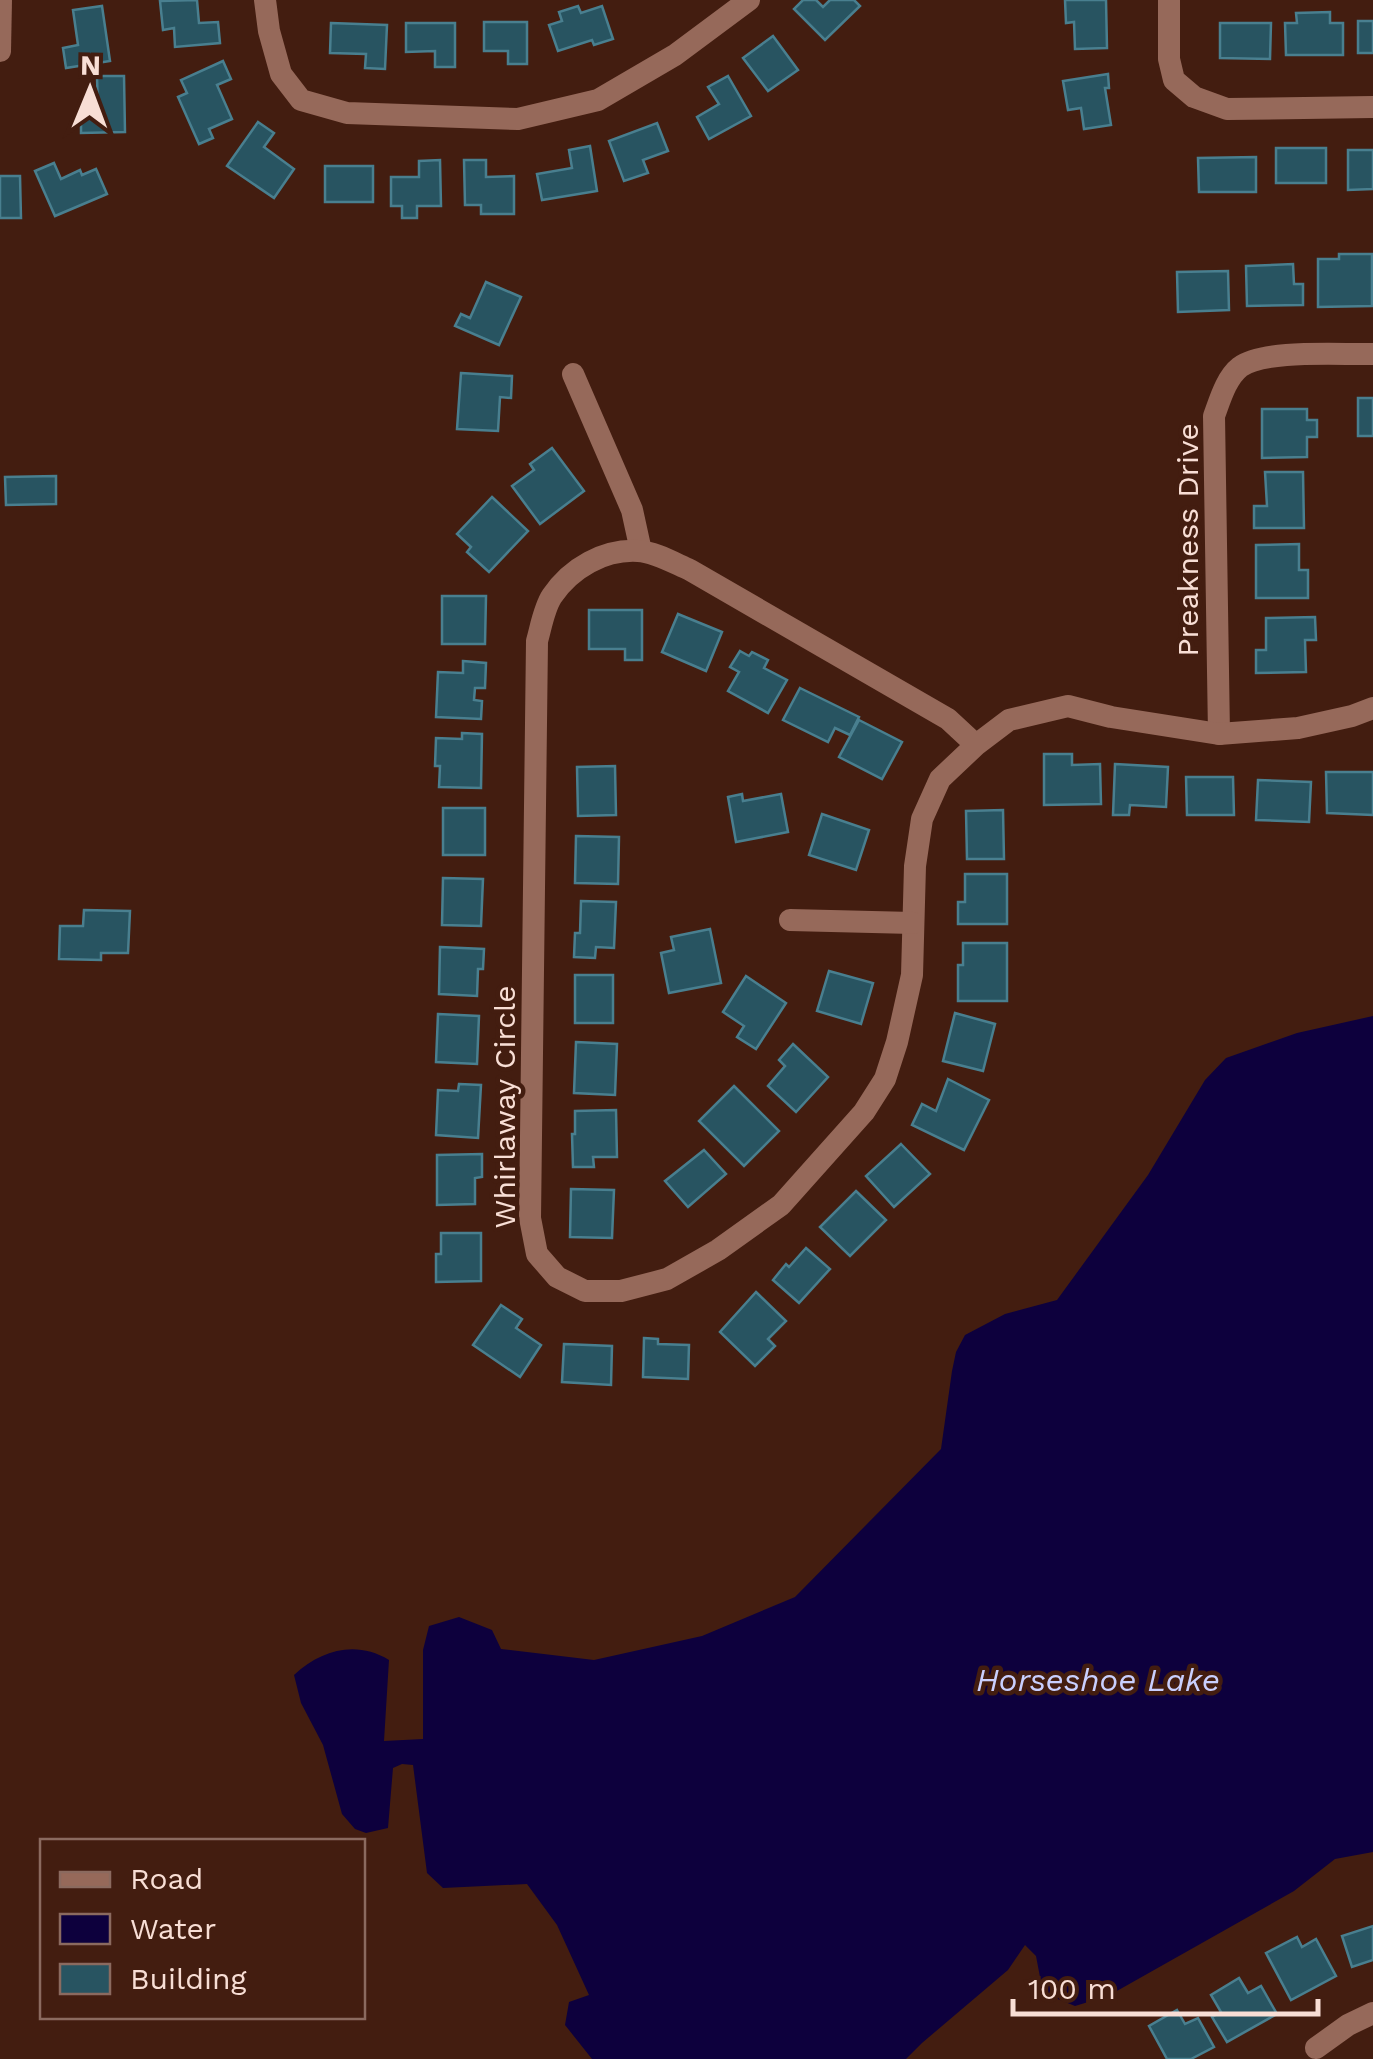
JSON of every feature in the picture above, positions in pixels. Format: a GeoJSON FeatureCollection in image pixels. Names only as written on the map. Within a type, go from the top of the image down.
{"type":"FeatureCollection","features":[{"type":"Feature","properties":{"kind":"street"},"geometry":{"type":"LineString","coordinates":[[0,51],[1,0]]}},
{"type":"Feature","properties":{"kind":"street"},"geometry":{"type":"LineString","coordinates":[[265,0],[281,74],[301,100],[347,114],[518,119],[598,100],[675,55],[749,0]]}},
{"type":"Feature","properties":{"kind":"street"},"geometry":{"type":"LineString","coordinates":[[1169,0],[1169,59],[1174,80],[1194,98],[1227,108],[1373,106]]}},
{"type":"Feature","properties":{"kind":"street","name":"Preakness Drive"},"geometry":{"type":"LineString","coordinates":[[1218,734],[1214,416],[1225,388],[1237,369],[1257,358],[1373,354]]}},
{"type":"Feature","properties":{"kind":"street"},"geometry":{"type":"LineString","coordinates":[[572,374],[632,510],[641,551],[690,570],[948,719],[976,746]]}},
{"type":"Feature","properties":{"kind":"street","name":"Whirlaway Circle"},"geometry":{"type":"LineString","coordinates":[[641,551],[608,553],[579,568],[551,598],[537,641],[530,1218],[537,1254],[557,1277],[585,1291],[620,1291],[667,1279],[718,1250],[781,1205],[864,1112],[885,1080],[912,974],[915,866],[922,819],[940,779],[1009,720],[1068,706],[1218,734],[1298,728],[1373,708]]}},
{"type":"Feature","properties":{"kind":"street"},"geometry":{"type":"LineString","coordinates":[[790,920],[913,923]]}},
{"type":"Feature","properties":{"kind":"street"},"geometry":{"type":"LineString","coordinates":[[1316,2048],[1373,2013]]}},
{"type":"Feature","properties":{"kind":"water","name":"Horseshoe Lake"},"geometry":{"type":"Polygon","coordinates":[[[1373,1016],[1373,1852],[1335,1859],[1294,1891],[1108,1996],[1075,2006],[1043,1993],[1036,1956],[1025,1945],[1008,1970],[906,2059],[592,2059],[565,2025],[569,2002],[589,1995],[557,1925],[527,1884],[443,1888],[427,1873],[413,1765],[393,1768],[388,1828],[366,1833],[355,1829],[342,1814],[323,1745],[301,1703],[294,1675],[304,1666],[327,1654],[352,1649],[389,1660],[384,1741],[423,1739],[423,1650],[429,1626],[459,1617],[492,1630],[501,1649],[594,1660],[702,1636],[795,1597],[941,1449],[956,1352],[965,1335],[1005,1314],[1057,1300],[1148,1175],[1205,1080],[1226,1058],[1297,1033],[1373,1016]]]}},
{"type":"Feature","properties":{"kind":"building"},"geometry":{"type":"Polygon","coordinates":[[[197,0],[199,23],[218,22],[220,43],[175,47],[174,28],[163,30],[160,1],[197,0]]]}},
{"type":"Feature","properties":{"kind":"building"},"geometry":{"type":"Polygon","coordinates":[[[803,0],[816,0],[823,7],[830,0],[854,0],[860,6],[825,40],[794,9],[803,0]]]}},
{"type":"Feature","properties":{"kind":"building"},"geometry":{"type":"Polygon","coordinates":[[[1065,0],[1106,0],[1107,48],[1075,49],[1074,22],[1066,23],[1065,0]]]}},
{"type":"Feature","properties":{"kind":"building"},"geometry":{"type":"Polygon","coordinates":[[[102,6],[110,61],[66,68],[63,48],[78,45],[73,10],[102,6]]]}},
{"type":"Feature","properties":{"kind":"building"},"geometry":{"type":"Polygon","coordinates":[[[578,6],[581,13],[602,6],[613,39],[594,45],[592,40],[558,51],[549,25],[562,21],[559,12],[578,6]]]}},
{"type":"Feature","properties":{"kind":"building"},"geometry":{"type":"Polygon","coordinates":[[[1330,12],[1330,23],[1343,23],[1343,55],[1286,55],[1285,23],[1297,23],[1296,13],[1330,12]]]}},
{"type":"Feature","properties":{"kind":"building"},"geometry":{"type":"Polygon","coordinates":[[[1358,21],[1373,21],[1373,53],[1358,53],[1358,21]]]}},
{"type":"Feature","properties":{"kind":"building"},"geometry":{"type":"Polygon","coordinates":[[[484,22],[527,22],[527,64],[508,64],[508,51],[484,51],[484,22]]]}},
{"type":"Feature","properties":{"kind":"building"},"geometry":{"type":"Polygon","coordinates":[[[331,23],[387,25],[385,69],[365,68],[366,54],[330,53],[331,23]]]}},
{"type":"Feature","properties":{"kind":"building"},"geometry":{"type":"Polygon","coordinates":[[[406,23],[455,23],[455,67],[435,67],[435,51],[406,52],[406,23]]]}},
{"type":"Feature","properties":{"kind":"building"},"geometry":{"type":"Polygon","coordinates":[[[1220,23],[1271,23],[1270,59],[1220,58],[1220,23]]]}},
{"type":"Feature","properties":{"kind":"building"},"geometry":{"type":"Polygon","coordinates":[[[773,36],[798,70],[768,91],[743,58],[773,36]]]}},
{"type":"Feature","properties":{"kind":"building"},"geometry":{"type":"Polygon","coordinates":[[[223,61],[231,79],[217,85],[232,119],[209,129],[213,138],[199,144],[178,97],[187,93],[181,80],[223,61]]]}},
{"type":"Feature","properties":{"kind":"building"},"geometry":{"type":"Polygon","coordinates":[[[1108,74],[1109,88],[1105,88],[1111,125],[1084,129],[1081,108],[1068,110],[1063,81],[1108,74]]]}},
{"type":"Feature","properties":{"kind":"building"},"geometry":{"type":"Polygon","coordinates":[[[97,76],[124,76],[125,132],[81,133],[81,113],[98,112],[97,76]]]}},
{"type":"Feature","properties":{"kind":"building"},"geometry":{"type":"Polygon","coordinates":[[[728,76],[751,116],[709,139],[697,117],[719,104],[708,87],[728,76]]]}},
{"type":"Feature","properties":{"kind":"building"},"geometry":{"type":"Polygon","coordinates":[[[258,122],[274,133],[264,147],[294,169],[274,198],[227,166],[258,122]]]}},
{"type":"Feature","properties":{"kind":"building"},"geometry":{"type":"Polygon","coordinates":[[[657,123],[668,151],[643,160],[648,173],[624,181],[609,141],[657,123]]]}},
{"type":"Feature","properties":{"kind":"building"},"geometry":{"type":"Polygon","coordinates":[[[590,146],[597,191],[542,200],[537,174],[572,168],[569,150],[590,146]]]}},
{"type":"Feature","properties":{"kind":"building"},"geometry":{"type":"Polygon","coordinates":[[[1276,148],[1326,148],[1326,183],[1276,183],[1276,148]]]}},
{"type":"Feature","properties":{"kind":"building"},"geometry":{"type":"Polygon","coordinates":[[[1348,150],[1373,150],[1373,189],[1348,190],[1348,150]]]}},
{"type":"Feature","properties":{"kind":"building"},"geometry":{"type":"Polygon","coordinates":[[[1256,157],[1256,192],[1199,192],[1198,158],[1256,157]]]}},
{"type":"Feature","properties":{"kind":"building"},"geometry":{"type":"Polygon","coordinates":[[[440,160],[441,206],[417,206],[417,218],[402,218],[402,206],[391,206],[391,177],[419,177],[419,161],[440,160]]]}},
{"type":"Feature","properties":{"kind":"building"},"geometry":{"type":"Polygon","coordinates":[[[464,160],[486,160],[486,177],[514,176],[514,214],[481,214],[481,205],[465,205],[464,160]]]}},
{"type":"Feature","properties":{"kind":"building"},"geometry":{"type":"Polygon","coordinates":[[[54,163],[61,179],[80,170],[82,175],[96,169],[107,194],[55,216],[35,171],[54,163]]]}},
{"type":"Feature","properties":{"kind":"building"},"geometry":{"type":"Polygon","coordinates":[[[325,166],[373,166],[373,202],[325,202],[325,166]]]}},
{"type":"Feature","properties":{"kind":"building"},"geometry":{"type":"Polygon","coordinates":[[[0,176],[20,176],[21,218],[0,218],[0,176]]]}},
{"type":"Feature","properties":{"kind":"building"},"geometry":{"type":"Polygon","coordinates":[[[1339,254],[1372,254],[1372,306],[1318,307],[1318,259],[1339,259],[1339,254]]]}},
{"type":"Feature","properties":{"kind":"building"},"geometry":{"type":"Polygon","coordinates":[[[1293,264],[1294,284],[1303,284],[1303,305],[1247,306],[1246,266],[1293,264]]]}},
{"type":"Feature","properties":{"kind":"building"},"geometry":{"type":"Polygon","coordinates":[[[1228,271],[1229,310],[1178,312],[1177,272],[1228,271]]]}},
{"type":"Feature","properties":{"kind":"building"},"geometry":{"type":"Polygon","coordinates":[[[486,282],[521,297],[499,345],[455,326],[461,314],[470,318],[486,282]]]}},
{"type":"Feature","properties":{"kind":"building"},"geometry":{"type":"Polygon","coordinates":[[[461,373],[512,376],[511,398],[500,397],[498,431],[457,429],[461,373]]]}},
{"type":"Feature","properties":{"kind":"building"},"geometry":{"type":"Polygon","coordinates":[[[1358,398],[1373,398],[1373,436],[1358,436],[1358,398]]]}},
{"type":"Feature","properties":{"kind":"building"},"geometry":{"type":"Polygon","coordinates":[[[1262,409],[1307,409],[1307,420],[1317,420],[1317,437],[1307,437],[1307,457],[1262,458],[1262,409]]]}},
{"type":"Feature","properties":{"kind":"building"},"geometry":{"type":"Polygon","coordinates":[[[552,448],[584,491],[540,524],[512,486],[534,470],[530,464],[552,448]]]}},
{"type":"Feature","properties":{"kind":"building"},"geometry":{"type":"Polygon","coordinates":[[[1265,472],[1303,472],[1304,528],[1254,528],[1254,506],[1267,506],[1265,472]]]}},
{"type":"Feature","properties":{"kind":"building"},"geometry":{"type":"Polygon","coordinates":[[[56,476],[56,504],[6,505],[5,477],[56,476]]]}},
{"type":"Feature","properties":{"kind":"building"},"geometry":{"type":"Polygon","coordinates":[[[492,497],[528,531],[489,572],[467,552],[471,547],[457,534],[492,497]]]}},
{"type":"Feature","properties":{"kind":"building"},"geometry":{"type":"Polygon","coordinates":[[[1299,544],[1299,570],[1308,570],[1308,598],[1256,598],[1256,545],[1299,544]]]}},
{"type":"Feature","properties":{"kind":"building"},"geometry":{"type":"Polygon","coordinates":[[[442,596],[486,596],[485,644],[442,644],[442,596]]]}},
{"type":"Feature","properties":{"kind":"building"},"geometry":{"type":"Polygon","coordinates":[[[589,610],[642,610],[642,660],[625,660],[625,649],[589,649],[589,610]]]}},
{"type":"Feature","properties":{"kind":"building"},"geometry":{"type":"Polygon","coordinates":[[[678,614],[722,632],[706,671],[662,652],[678,614]]]}},
{"type":"Feature","properties":{"kind":"building"},"geometry":{"type":"Polygon","coordinates":[[[1315,617],[1316,640],[1305,640],[1306,672],[1256,673],[1256,650],[1266,650],[1266,618],[1315,617]]]}},
{"type":"Feature","properties":{"kind":"building"},"geometry":{"type":"Polygon","coordinates":[[[740,651],[768,660],[764,668],[787,680],[768,713],[728,691],[739,672],[730,667],[740,651]]]}},
{"type":"Feature","properties":{"kind":"building"},"geometry":{"type":"Polygon","coordinates":[[[463,661],[486,663],[485,688],[475,688],[474,700],[482,701],[481,719],[436,717],[438,672],[463,673],[463,661]]]}},
{"type":"Feature","properties":{"kind":"building"},"geometry":{"type":"Polygon","coordinates":[[[800,688],[859,717],[850,735],[835,728],[828,742],[783,720],[800,688]]]}},
{"type":"Feature","properties":{"kind":"building"},"geometry":{"type":"Polygon","coordinates":[[[859,720],[902,742],[882,779],[839,757],[859,720]]]}},
{"type":"Feature","properties":{"kind":"building"},"geometry":{"type":"Polygon","coordinates":[[[462,733],[482,734],[481,788],[439,787],[436,738],[462,739],[462,733]]]}},
{"type":"Feature","properties":{"kind":"building"},"geometry":{"type":"Polygon","coordinates":[[[1044,754],[1072,754],[1072,765],[1100,764],[1101,804],[1044,805],[1044,754]]]}},
{"type":"Feature","properties":{"kind":"building"},"geometry":{"type":"Polygon","coordinates":[[[1115,764],[1168,767],[1166,807],[1130,805],[1129,815],[1113,815],[1115,764]]]}},
{"type":"Feature","properties":{"kind":"building"},"geometry":{"type":"Polygon","coordinates":[[[615,766],[616,815],[578,816],[577,767],[615,766]]]}},
{"type":"Feature","properties":{"kind":"building"},"geometry":{"type":"Polygon","coordinates":[[[1326,772],[1373,772],[1373,815],[1327,813],[1326,772]]]}},
{"type":"Feature","properties":{"kind":"building"},"geometry":{"type":"Polygon","coordinates":[[[1186,777],[1233,777],[1234,815],[1187,815],[1186,777]]]}},
{"type":"Feature","properties":{"kind":"building"},"geometry":{"type":"Polygon","coordinates":[[[1258,780],[1311,782],[1309,822],[1256,820],[1258,780]]]}},
{"type":"Feature","properties":{"kind":"building"},"geometry":{"type":"Polygon","coordinates":[[[742,794],[743,801],[781,794],[788,832],[736,842],[728,797],[742,794]]]}},
{"type":"Feature","properties":{"kind":"building"},"geometry":{"type":"Polygon","coordinates":[[[443,808],[485,808],[485,855],[443,855],[443,808]]]}},
{"type":"Feature","properties":{"kind":"building"},"geometry":{"type":"Polygon","coordinates":[[[1003,810],[1004,859],[967,859],[966,811],[1003,810]]]}},
{"type":"Feature","properties":{"kind":"building"},"geometry":{"type":"Polygon","coordinates":[[[822,814],[869,830],[856,870],[809,855],[822,814]]]}},
{"type":"Feature","properties":{"kind":"building"},"geometry":{"type":"Polygon","coordinates":[[[576,836],[619,837],[618,884],[575,883],[576,836]]]}},
{"type":"Feature","properties":{"kind":"building"},"geometry":{"type":"Polygon","coordinates":[[[965,874],[1007,874],[1007,924],[958,924],[958,902],[965,902],[965,874]]]}},
{"type":"Feature","properties":{"kind":"building"},"geometry":{"type":"Polygon","coordinates":[[[443,878],[483,879],[481,926],[442,925],[443,878]]]}},
{"type":"Feature","properties":{"kind":"building"},"geometry":{"type":"Polygon","coordinates":[[[581,901],[616,902],[614,948],[596,947],[595,958],[574,957],[581,901]]]}},
{"type":"Feature","properties":{"kind":"building"},"geometry":{"type":"Polygon","coordinates":[[[84,910],[130,911],[128,953],[101,953],[101,960],[59,959],[60,926],[83,926],[84,910]]]}},
{"type":"Feature","properties":{"kind":"building"},"geometry":{"type":"Polygon","coordinates":[[[710,929],[721,983],[669,993],[661,953],[674,950],[671,937],[710,929]]]}},
{"type":"Feature","properties":{"kind":"building"},"geometry":{"type":"Polygon","coordinates":[[[963,943],[1007,943],[1007,1001],[958,1001],[958,965],[963,965],[963,943]]]}},
{"type":"Feature","properties":{"kind":"building"},"geometry":{"type":"Polygon","coordinates":[[[440,947],[484,949],[477,996],[439,994],[440,947]]]}},
{"type":"Feature","properties":{"kind":"building"},"geometry":{"type":"Polygon","coordinates":[[[829,971],[873,983],[861,1024],[817,1011],[829,971]]]}},
{"type":"Feature","properties":{"kind":"building"},"geometry":{"type":"Polygon","coordinates":[[[575,975],[613,975],[613,1023],[575,1023],[575,975]]]}},
{"type":"Feature","properties":{"kind":"building"},"geometry":{"type":"Polygon","coordinates":[[[746,976],[786,1003],[756,1049],[737,1037],[744,1026],[723,1012],[746,976]]]}},
{"type":"Feature","properties":{"kind":"building"},"geometry":{"type":"Polygon","coordinates":[[[955,1013],[995,1024],[983,1071],[943,1061],[955,1013]]]}},
{"type":"Feature","properties":{"kind":"building"},"geometry":{"type":"Polygon","coordinates":[[[438,1014],[479,1016],[477,1064],[436,1062],[438,1014]]]}},
{"type":"Feature","properties":{"kind":"building"},"geometry":{"type":"Polygon","coordinates":[[[576,1042],[617,1044],[615,1095],[574,1093],[576,1042]]]}},
{"type":"Feature","properties":{"kind":"building"},"geometry":{"type":"Polygon","coordinates":[[[793,1044],[828,1077],[796,1112],[768,1086],[785,1066],[779,1060],[793,1044]]]}},
{"type":"Feature","properties":{"kind":"building"},"geometry":{"type":"Polygon","coordinates":[[[948,1079],[989,1100],[964,1150],[912,1125],[922,1104],[936,1111],[948,1079]]]}},
{"type":"Feature","properties":{"kind":"building"},"geometry":{"type":"Polygon","coordinates":[[[459,1084],[481,1085],[478,1138],[436,1135],[438,1090],[458,1091],[459,1084]]]}},
{"type":"Feature","properties":{"kind":"building"},"geometry":{"type":"Polygon","coordinates":[[[734,1086],[779,1131],[744,1166],[699,1121],[734,1086]]]}},
{"type":"Feature","properties":{"kind":"building"},"geometry":{"type":"Polygon","coordinates":[[[616,1110],[617,1157],[593,1157],[594,1167],[573,1167],[575,1111],[616,1110]]]}},
{"type":"Feature","properties":{"kind":"building"},"geometry":{"type":"Polygon","coordinates":[[[901,1144],[930,1174],[894,1207],[866,1176],[901,1144]]]}},
{"type":"Feature","properties":{"kind":"building"},"geometry":{"type":"Polygon","coordinates":[[[704,1150],[726,1174],[688,1207],[665,1181],[704,1150]]]}},
{"type":"Feature","properties":{"kind":"building"},"geometry":{"type":"Polygon","coordinates":[[[482,1154],[482,1177],[475,1178],[475,1204],[437,1205],[437,1155],[482,1154]]]}},
{"type":"Feature","properties":{"kind":"building"},"geometry":{"type":"Polygon","coordinates":[[[571,1189],[614,1190],[612,1238],[570,1237],[571,1189]]]}},
{"type":"Feature","properties":{"kind":"building"},"geometry":{"type":"Polygon","coordinates":[[[856,1191],[886,1220],[850,1256],[820,1227],[856,1191]]]}},
{"type":"Feature","properties":{"kind":"building"},"geometry":{"type":"Polygon","coordinates":[[[441,1233],[481,1233],[481,1281],[436,1282],[441,1233]]]}},
{"type":"Feature","properties":{"kind":"building"},"geometry":{"type":"Polygon","coordinates":[[[806,1248],[830,1269],[799,1303],[773,1280],[806,1248]]]}},
{"type":"Feature","properties":{"kind":"building"},"geometry":{"type":"Polygon","coordinates":[[[756,1292],[786,1321],[768,1339],[775,1346],[755,1366],[720,1332],[756,1292]]]}},
{"type":"Feature","properties":{"kind":"building"},"geometry":{"type":"Polygon","coordinates":[[[501,1305],[522,1319],[516,1328],[541,1345],[520,1377],[473,1345],[501,1305]]]}},
{"type":"Feature","properties":{"kind":"building"},"geometry":{"type":"Polygon","coordinates":[[[644,1338],[658,1339],[658,1344],[689,1345],[688,1379],[643,1377],[644,1338]]]}},
{"type":"Feature","properties":{"kind":"building"},"geometry":{"type":"Polygon","coordinates":[[[564,1344],[612,1346],[611,1385],[562,1382],[564,1344]]]}},
{"type":"Feature","properties":{"kind":"building"},"geometry":{"type":"Polygon","coordinates":[[[1373,1926],[1373,1960],[1352,1967],[1342,1936],[1373,1926]]]}},
{"type":"Feature","properties":{"kind":"building"},"geometry":{"type":"Polygon","coordinates":[[[1297,1937],[1302,1947],[1316,1939],[1336,1976],[1291,2000],[1266,1953],[1297,1937]]]}},
{"type":"Feature","properties":{"kind":"building"},"geometry":{"type":"Polygon","coordinates":[[[1239,1978],[1248,1993],[1261,1986],[1277,2014],[1227,2042],[1212,2017],[1221,2012],[1211,1995],[1239,1978]]]}},
{"type":"Feature","properties":{"kind":"building"},"geometry":{"type":"Polygon","coordinates":[[[1177,2010],[1185,2024],[1198,2018],[1214,2047],[1191,2059],[1167,2059],[1149,2026],[1177,2010]]]}}]}
